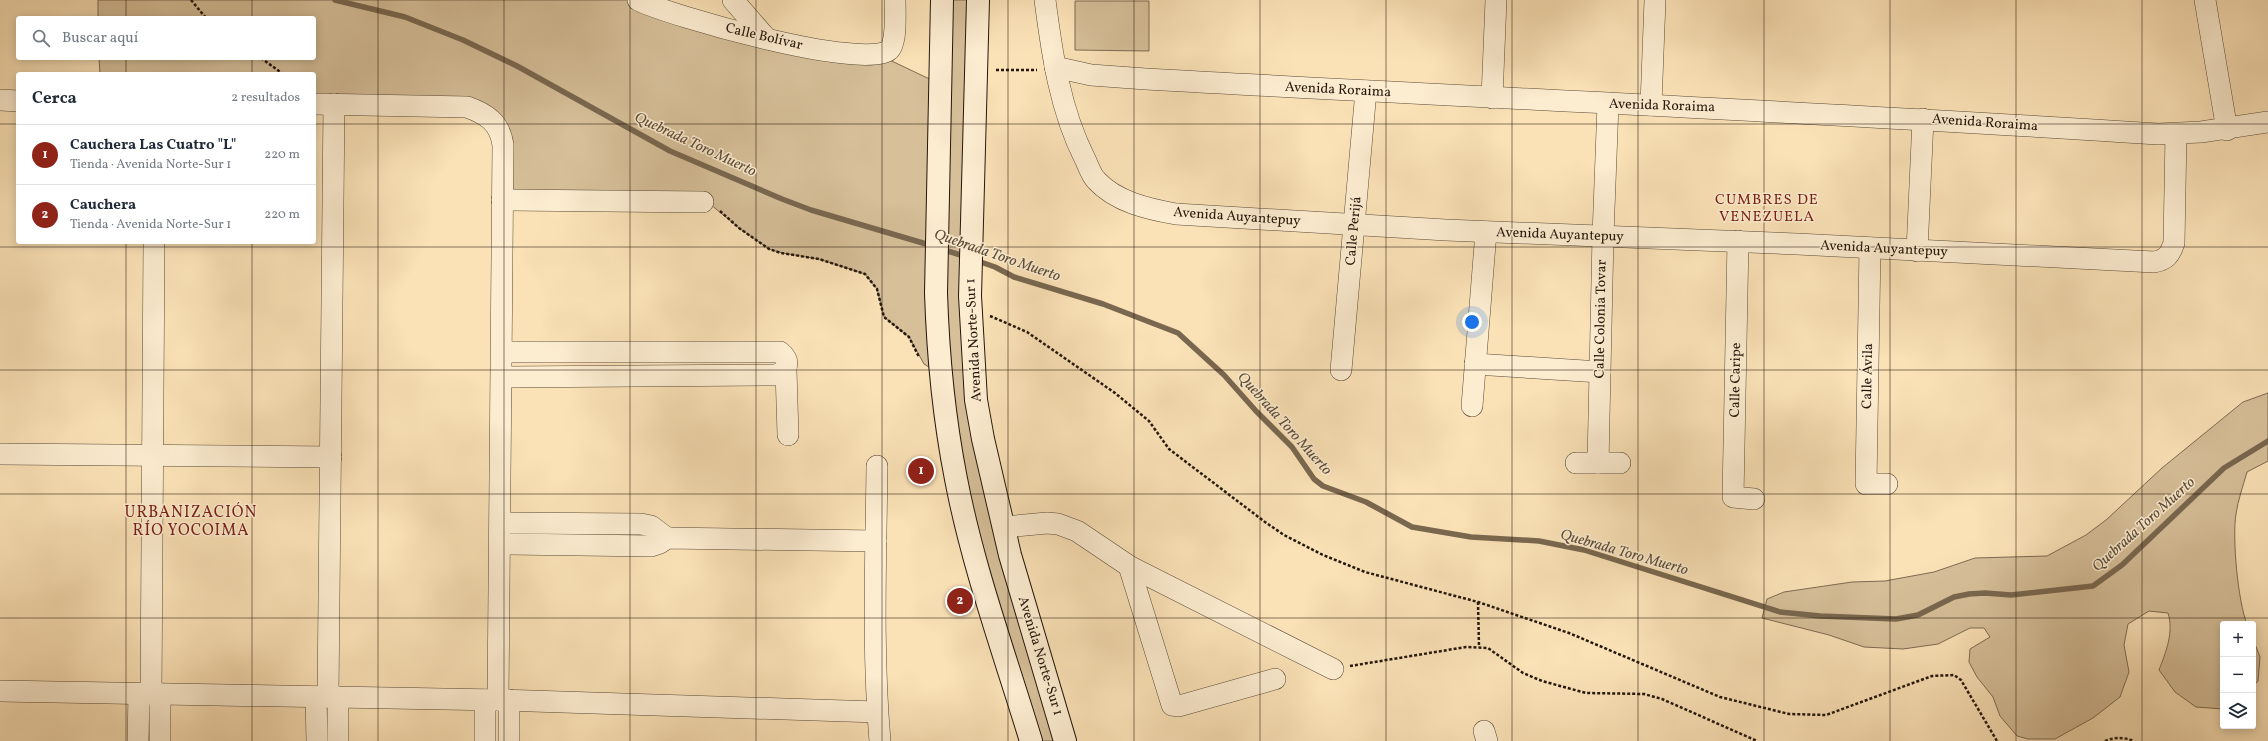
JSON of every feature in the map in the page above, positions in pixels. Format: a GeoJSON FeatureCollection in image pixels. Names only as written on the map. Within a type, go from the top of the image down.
{"type":"FeatureCollection","features":[{"type":"Feature","properties":{"kind":"main road"},"geometry":{"type":"LineString","coordinates":[[942,0],[936,293],[940,369],[950,448],[961,500],[975,555],[1031,741]]}},
{"type":"Feature","properties":{"kind":"main road","name":"Avenida Norte-Sur 1"},"geometry":{"type":"LineString","coordinates":[[978,0],[971,210],[970,303],[976,400],[983,439],[1004,527],[1065,741]]}},
{"type":"Feature","properties":{"kind":"street","name":"Calle Bolívar"},"geometry":{"type":"LineString","coordinates":[[638,0],[666,11],[766,38],[854,54],[877,54],[887,52],[892,48],[894,40],[895,0]]}},
{"type":"Feature","properties":{"kind":"street"},"geometry":{"type":"LineString","coordinates":[[733,0],[766,38]]}},
{"type":"Feature","properties":{"kind":"street","name":"Avenida Auyantepuy"},"geometry":{"type":"LineString","coordinates":[[1045,0],[1055,67],[1068,117],[1079,147],[1095,179],[1109,191],[1128,201],[1151,210],[1176,214],[1486,232],[1738,241],[2154,262],[2163,260],[2170,254],[2174,243],[2176,134]]}},
{"type":"Feature","properties":{"kind":"street"},"geometry":{"type":"LineString","coordinates":[[1492,98],[1496,0]]}},
{"type":"Feature","properties":{"kind":"street"},"geometry":{"type":"LineString","coordinates":[[1650,105],[1655,0]]}},
{"type":"Feature","properties":{"kind":"street"},"geometry":{"type":"LineString","coordinates":[[2205,0],[2227,130]]}},
{"type":"Feature","properties":{"kind":"street","name":"Avenida Roraima"},"geometry":{"type":"LineString","coordinates":[[1055,67],[1091,75],[1138,79],[1924,119],[2176,134],[2227,130],[2268,122]]}},
{"type":"Feature","properties":{"kind":"street","name":"Calle Perijá"},"geometry":{"type":"LineString","coordinates":[[1341,370],[1366,91]]}},
{"type":"Feature","properties":{"kind":"street"},"geometry":{"type":"LineString","coordinates":[[0,100],[16,101]]}},
{"type":"Feature","properties":{"kind":"street"},"geometry":{"type":"LineString","coordinates":[[317,741],[327,697],[331,457],[324,104],[457,106],[481,112],[493,121],[501,133],[503,145],[502,377],[498,700],[509,741]]}},
{"type":"Feature","properties":{"kind":"street","name":"Calle Colonia Tovar"},"geometry":{"type":"LineString","coordinates":[[1598,463],[1603,236],[1608,104]]}},
{"type":"Feature","properties":{"kind":"street"},"geometry":{"type":"LineString","coordinates":[[1917,251],[1924,119]]}},
{"type":"Feature","properties":{"kind":"street"},"geometry":{"type":"LineString","coordinates":[[502,200],[704,202]]}},
{"type":"Feature","properties":{"kind":"street"},"geometry":{"type":"LineString","coordinates":[[1472,406],[1486,232]]}},
{"type":"Feature","properties":{"kind":"street","name":"Calle Caripe"},"geometry":{"type":"LineString","coordinates":[[1738,241],[1733,497],[1754,498]]}},
{"type":"Feature","properties":{"kind":"street"},"geometry":{"type":"LineString","coordinates":[[154,244],[150,694],[160,741]]}},
{"type":"Feature","properties":{"kind":"street","name":"Calle Ávila"},"geometry":{"type":"LineString","coordinates":[[1870,248],[1866,484],[1887,484]]}},
{"type":"Feature","properties":{"kind":"street"},"geometry":{"type":"LineString","coordinates":[[502,352],[780,352],[785,356],[788,435]]}},
{"type":"Feature","properties":{"kind":"street"},"geometry":{"type":"LineString","coordinates":[[636,352],[636,376]]}},
{"type":"Feature","properties":{"kind":"street"},"geometry":{"type":"LineString","coordinates":[[1475,364],[1600,372]]}},
{"type":"Feature","properties":{"kind":"street"},"geometry":{"type":"LineString","coordinates":[[502,377],[775,375],[782,374],[786,370]]}},
{"type":"Feature","properties":{"kind":"street"},"geometry":{"type":"LineString","coordinates":[[0,454],[331,457]]}},
{"type":"Feature","properties":{"kind":"street"},"geometry":{"type":"LineString","coordinates":[[1576,463],[1620,463]]}},
{"type":"Feature","properties":{"kind":"street"},"geometry":{"type":"LineString","coordinates":[[877,466],[877,712],[880,741]]}},
{"type":"Feature","properties":{"kind":"street"},"geometry":{"type":"LineString","coordinates":[[1004,527],[1032,523],[1058,524],[1076,531],[1129,566],[1333,669]]}},
{"type":"Feature","properties":{"kind":"street"},"geometry":{"type":"LineString","coordinates":[[501,524],[641,524],[651,526],[667,538],[876,541]]}},
{"type":"Feature","properties":{"kind":"street"},"geometry":{"type":"LineString","coordinates":[[501,544],[650,546],[660,543],[667,538]]}},
{"type":"Feature","properties":{"kind":"street"},"geometry":{"type":"LineString","coordinates":[[1129,566],[1172,704],[1179,706],[1275,679]]}},
{"type":"Feature","properties":{"kind":"street"},"geometry":{"type":"LineString","coordinates":[[0,691],[498,700],[877,712]]}},
{"type":"Feature","properties":{"kind":"street"},"geometry":{"type":"LineString","coordinates":[[138,741],[150,694]]}},
{"type":"Feature","properties":{"kind":"street"},"geometry":{"type":"LineString","coordinates":[[327,697],[338,741]]}},
{"type":"Feature","properties":{"kind":"street"},"geometry":{"type":"LineString","coordinates":[[485,741],[498,700]]}},
{"type":"Feature","properties":{"kind":"path"},"geometry":{"type":"LineString","coordinates":[[191,0],[204,16]]}},
{"type":"Feature","properties":{"kind":"path"},"geometry":{"type":"LineString","coordinates":[[264,60],[281,72]]}},
{"type":"Feature","properties":{"kind":"path"},"geometry":{"type":"LineString","coordinates":[[975,69],[1033,71],[1055,67]]}},
{"type":"Feature","properties":{"kind":"path"},"geometry":{"type":"LineString","coordinates":[[704,202],[716,208],[739,228],[769,249],[782,254],[819,259],[865,274],[877,289],[884,317],[909,337],[924,364],[932,368],[940,369]]}},
{"type":"Feature","properties":{"kind":"path"},"geometry":{"type":"LineString","coordinates":[[970,303],[1027,332],[1070,361],[1149,421],[1170,449],[1186,463],[1284,535],[1365,572],[1478,602],[1569,633],[1720,697],[1789,714],[1826,715],[1926,677],[1954,675],[1962,680],[1997,741]]}},
{"type":"Feature","properties":{"kind":"path"},"geometry":{"type":"LineString","coordinates":[[1478,602],[1479,647]]}},
{"type":"Feature","properties":{"kind":"path"},"geometry":{"type":"LineString","coordinates":[[1333,669],[1466,647],[1488,648],[1523,673],[1542,681],[1586,693],[1644,694],[1662,699],[1757,741]]}},
{"type":"Feature","properties":{"kind":"path"},"geometry":{"type":"LineString","coordinates":[[2105,741],[2113,738],[2127,738],[2134,741]]}},
{"type":"Feature","properties":{"kind":"shaded area"},"geometry":{"type":"Polygon","coordinates":[[[98,0],[638,0],[877,54],[940,84],[942,0],[978,0],[972,364],[1065,741],[1031,741],[932,369],[924,364],[909,337],[884,317],[877,289],[865,274],[819,259],[782,253],[769,249],[739,228],[710,204],[502,200],[503,145],[481,112],[316,104],[316,72],[100,72],[99,60],[316,60],[316,16],[98,16],[98,0]]]}},
{"type":"Feature","properties":{"kind":"shaded area"},"geometry":{"type":"Polygon","coordinates":[[[1075,1],[1149,1],[1149,51],[1075,50],[1075,1]]]}},
{"type":"Feature","properties":{"kind":"shaded area"},"geometry":{"type":"Polygon","coordinates":[[[2268,393],[2268,461],[2247,472],[2239,498],[2235,525],[2235,554],[2241,601],[2246,621],[2220,621],[2220,709],[2196,707],[2175,692],[2159,670],[2167,649],[2170,635],[2170,620],[2168,613],[2149,611],[2128,624],[2124,645],[2129,672],[2120,697],[2093,718],[2055,739],[2028,739],[2017,736],[2000,716],[1993,697],[1977,677],[1969,662],[1970,649],[1990,637],[1984,628],[1970,628],[1938,644],[1903,649],[1864,647],[1829,635],[1762,618],[1767,599],[1784,592],[1852,582],[1885,581],[1934,572],[1975,558],[2047,556],[2086,535],[2106,520],[2162,468],[2243,402],[2268,393]]]}},
{"type":"Feature","properties":{"kind":"shaded area"},"geometry":{"type":"Polygon","coordinates":[[[2256,647],[2260,657],[2258,681],[2256,683],[2256,647]]]}},
{"type":"Feature","properties":{"kind":"waterway","name":"Quebrada Toro Muerto"},"geometry":{"type":"LineString","coordinates":[[335,0],[405,17],[463,40],[517,66],[670,151],[782,199],[811,210],[933,246]]}},
{"type":"Feature","properties":{"kind":"waterway","name":"Quebrada Toro Muerto"},"geometry":{"type":"LineString","coordinates":[[941,249],[967,257]]}},
{"type":"Feature","properties":{"kind":"waterway","name":"Quebrada Toro Muerto"},"geometry":{"type":"LineString","coordinates":[[975,260],[995,267],[1014,277],[1103,304],[1178,333],[1224,375],[1256,411],[1292,447],[1314,479],[1323,486],[1366,502],[1412,527],[1471,537],[1539,541],[1584,550],[1780,612],[1820,616],[1896,619],[1918,615],[1954,597],[1969,594],[1985,593],[2011,595],[2093,586],[2122,565],[2224,468],[2268,441]]}},
{"type":"Feature","properties":{"kind":"place","name":"Cauchera Las Cuatro \"L\""},"geometry":{"type":"Point","coordinates":[921,471]}},
{"type":"Feature","properties":{"kind":"place","name":"Cauchera"},"geometry":{"type":"Point","coordinates":[960,601]}},
{"type":"Feature","properties":{"kind":"district","name":"CUMBRES DE VENEZUELA"},"geometry":{"type":"Point","coordinates":[1767,208]}},
{"type":"Feature","properties":{"kind":"district","name":"URBANIZACIÓN RÍO YOCOIMA"},"geometry":{"type":"Point","coordinates":[191,522]}}]}
